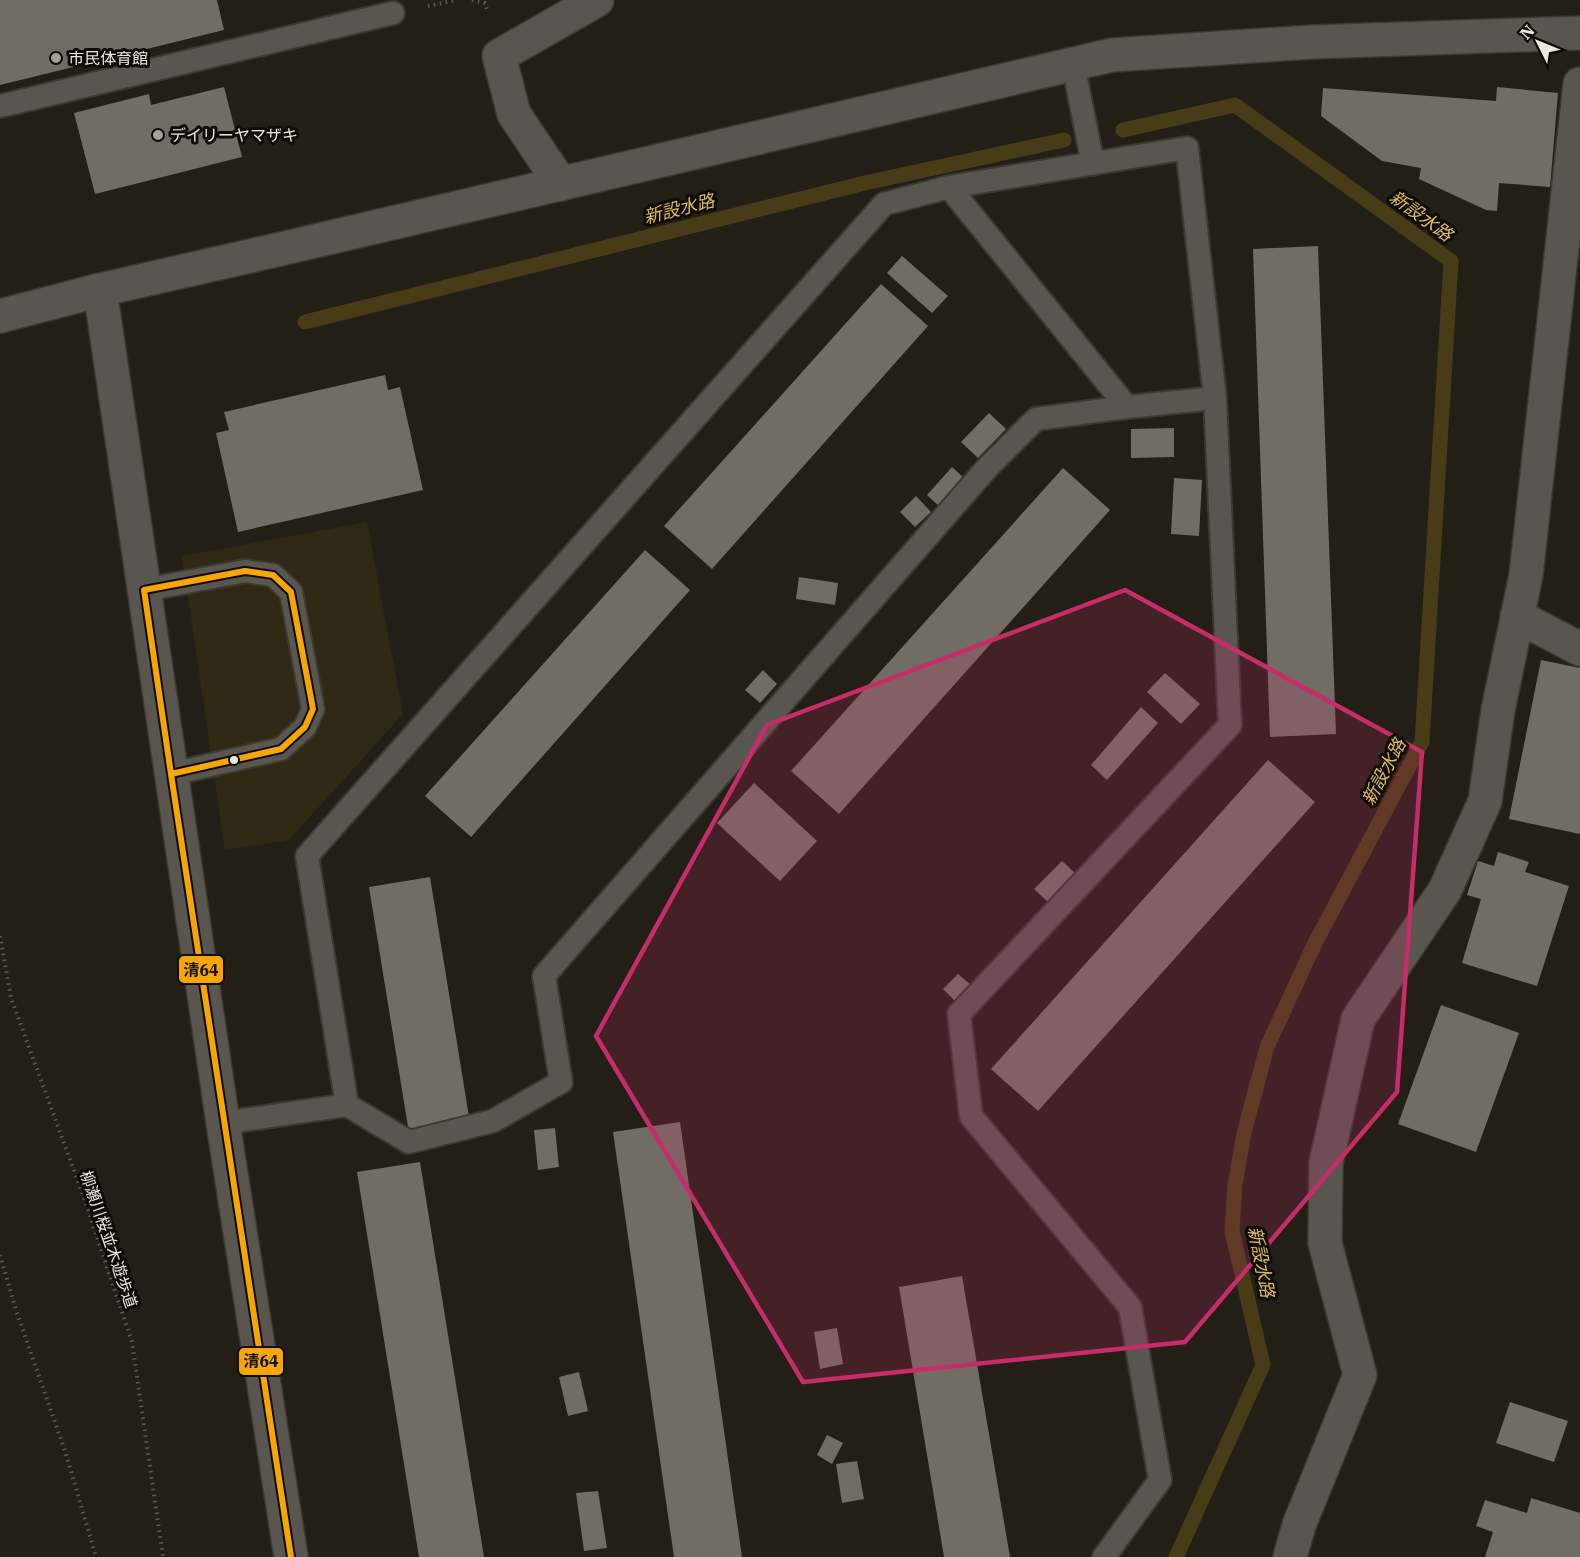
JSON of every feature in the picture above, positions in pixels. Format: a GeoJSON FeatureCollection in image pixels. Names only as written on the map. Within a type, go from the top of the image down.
{"type":"FeatureCollection","features":[{"type":"Feature","properties":{"kind":"street"},"geometry":{"type":"LineString","coordinates":[[561,184],[514,114],[499,56],[597,0]]}},
{"type":"Feature","properties":{"kind":"street"},"geometry":{"type":"LineString","coordinates":[[0,316],[100,290],[1112,55],[1312,42],[1580,33]]}},
{"type":"Feature","properties":{"kind":"street"},"geometry":{"type":"LineString","coordinates":[[1290,1557],[1299,1525],[1360,1375],[1326,1243],[1326,1163],[1358,1019],[1445,890],[1485,801],[1498,710],[1526,575],[1580,84]]}},
{"type":"Feature","properties":{"kind":"street"},"geometry":{"type":"LineString","coordinates":[[100,290],[171,774],[291,1557]]}},
{"type":"Feature","properties":{"kind":"street"},"geometry":{"type":"LineString","coordinates":[[1517,616],[1580,649]]}},
{"type":"Feature","properties":{"kind":"lane"},"geometry":{"type":"LineString","coordinates":[[0,106],[393,13]]}},
{"type":"Feature","properties":{"kind":"lane"},"geometry":{"type":"LineString","coordinates":[[1073,64],[1093,164]]}},
{"type":"Feature","properties":{"kind":"lane"},"geometry":{"type":"LineString","coordinates":[[347,1105],[307,856],[884,204],[949,187],[1187,148],[1215,398],[1230,725],[959,1014],[971,1116],[1130,1307],[1160,1480],[1104,1557]]}},
{"type":"Feature","properties":{"kind":"lane"},"geometry":{"type":"LineString","coordinates":[[949,187],[1127,407]]}},
{"type":"Feature","properties":{"kind":"lane"},"geometry":{"type":"LineString","coordinates":[[224,1123],[347,1105],[409,1142],[493,1121],[561,1082],[544,976],[987,468],[1036,419],[1215,398]]}},
{"type":"Feature","properties":{"kind":"lane"},"geometry":{"type":"LineString","coordinates":[[144,590],[245,572],[273,575],[291,592],[313,709],[305,727],[281,749],[171,774]]}},
{"type":"Feature","properties":{"kind":"path","name":"柳瀬川桜並木遊歩道"},"geometry":{"type":"LineString","coordinates":[[0,936],[11,998],[83,1195],[132,1342],[163,1557]]}},
{"type":"Feature","properties":{"kind":"path"},"geometry":{"type":"LineString","coordinates":[[0,1256],[16,1310],[66,1454],[96,1557]]}},
{"type":"Feature","properties":{"kind":"highlighted area"},"geometry":{"type":"Polygon","coordinates":[[[1125,590],[1422,752],[1397,1092],[1185,1342],[803,1382],[596,1036],[767,725],[1125,590]]]}},
{"type":"Feature","properties":{"kind":"shaded area"},"geometry":{"type":"Polygon","coordinates":[[[367,522],[403,714],[289,840],[225,850],[182,556],[367,522]]]}},
{"type":"Feature","properties":{"kind":"building","name":"市民体育館"},"geometry":{"type":"Polygon","coordinates":[[[0,0],[217,0],[224,30],[0,85],[0,0]]]}},
{"type":"Feature","properties":{"kind":"building","name":"デイリーヤマザキ"},"geometry":{"type":"Polygon","coordinates":[[[224,87],[242,157],[95,194],[74,113],[149,94],[151,105],[224,87]]]}},
{"type":"Feature","properties":{"kind":"building"},"geometry":{"type":"Polygon","coordinates":[[[1497,87],[1558,93],[1550,187],[1499,183],[1497,211],[1486,210],[1419,179],[1421,168],[1382,161],[1321,116],[1323,88],[1496,101],[1497,87]]]}},
{"type":"Feature","properties":{"kind":"building"},"geometry":{"type":"Polygon","coordinates":[[[1318,246],[1336,734],[1270,737],[1253,249],[1318,246]]]}},
{"type":"Feature","properties":{"kind":"building"},"geometry":{"type":"Polygon","coordinates":[[[902,256],[948,296],[932,313],[887,273],[902,256]]]}},
{"type":"Feature","properties":{"kind":"building"},"geometry":{"type":"Polygon","coordinates":[[[881,284],[928,326],[712,569],[664,526],[881,284]]]}},
{"type":"Feature","properties":{"kind":"building"},"geometry":{"type":"Polygon","coordinates":[[[385,375],[388,390],[400,387],[423,490],[238,532],[216,433],[229,430],[224,412],[385,375]]]}},
{"type":"Feature","properties":{"kind":"building"},"geometry":{"type":"Polygon","coordinates":[[[989,413],[1006,429],[978,458],[961,442],[989,413]]]}},
{"type":"Feature","properties":{"kind":"building"},"geometry":{"type":"Polygon","coordinates":[[[1174,428],[1174,457],[1131,458],[1131,429],[1174,428]]]}},
{"type":"Feature","properties":{"kind":"building"},"geometry":{"type":"Polygon","coordinates":[[[952,467],[965,479],[940,507],[927,495],[952,467]]]}},
{"type":"Feature","properties":{"kind":"building"},"geometry":{"type":"Polygon","coordinates":[[[1063,468],[1110,510],[839,814],[791,771],[1063,468]]]}},
{"type":"Feature","properties":{"kind":"building"},"geometry":{"type":"Polygon","coordinates":[[[1174,478],[1202,480],[1199,536],[1171,534],[1174,478]]]}},
{"type":"Feature","properties":{"kind":"building"},"geometry":{"type":"Polygon","coordinates":[[[916,496],[931,512],[915,527],[900,512],[916,496]]]}},
{"type":"Feature","properties":{"kind":"building"},"geometry":{"type":"Polygon","coordinates":[[[645,550],[690,590],[471,837],[425,796],[645,550]]]}},
{"type":"Feature","properties":{"kind":"building"},"geometry":{"type":"Polygon","coordinates":[[[799,577],[838,583],[835,605],[796,599],[799,577]]]}},
{"type":"Feature","properties":{"kind":"building"},"geometry":{"type":"Polygon","coordinates":[[[1541,660],[1580,668],[1580,834],[1509,819],[1541,660]]]}},
{"type":"Feature","properties":{"kind":"building"},"geometry":{"type":"Polygon","coordinates":[[[763,670],[777,684],[760,703],[745,690],[763,670]]]}},
{"type":"Feature","properties":{"kind":"building"},"geometry":{"type":"Polygon","coordinates":[[[1165,673],[1200,704],[1181,724],[1147,692],[1165,673]]]}},
{"type":"Feature","properties":{"kind":"building"},"geometry":{"type":"Polygon","coordinates":[[[1141,707],[1158,723],[1107,780],[1091,765],[1141,707]]]}},
{"type":"Feature","properties":{"kind":"building"},"geometry":{"type":"Polygon","coordinates":[[[1268,760],[1315,802],[1038,1111],[991,1069],[1268,760]]]}},
{"type":"Feature","properties":{"kind":"building"},"geometry":{"type":"Polygon","coordinates":[[[754,783],[817,841],[780,881],[717,823],[754,783]]]}},
{"type":"Feature","properties":{"kind":"building"},"geometry":{"type":"Polygon","coordinates":[[[1498,852],[1529,862],[1525,872],[1569,886],[1537,986],[1462,963],[1481,899],[1467,895],[1478,861],[1494,866],[1498,852]]]}},
{"type":"Feature","properties":{"kind":"building"},"geometry":{"type":"Polygon","coordinates":[[[1062,861],[1077,875],[1050,904],[1034,889],[1062,861]]]}},
{"type":"Feature","properties":{"kind":"building"},"geometry":{"type":"Polygon","coordinates":[[[430,877],[470,1123],[409,1133],[369,887],[430,877]]]}},
{"type":"Feature","properties":{"kind":"building"},"geometry":{"type":"Polygon","coordinates":[[[958,974],[971,985],[955,1001],[943,989],[958,974]]]}},
{"type":"Feature","properties":{"kind":"building"},"geometry":{"type":"Polygon","coordinates":[[[1441,1005],[1519,1033],[1476,1152],[1398,1124],[1441,1005]]]}},
{"type":"Feature","properties":{"kind":"building"},"geometry":{"type":"Polygon","coordinates":[[[680,1122],[742,1557],[674,1557],[613,1132],[680,1122]]]}},
{"type":"Feature","properties":{"kind":"building"},"geometry":{"type":"Polygon","coordinates":[[[555,1128],[559,1167],[538,1170],[534,1130],[555,1128]]]}},
{"type":"Feature","properties":{"kind":"building"},"geometry":{"type":"Polygon","coordinates":[[[420,1162],[484,1557],[419,1557],[357,1172],[420,1162]]]}},
{"type":"Feature","properties":{"kind":"building"},"geometry":{"type":"Polygon","coordinates":[[[962,1276],[1010,1557],[944,1557],[899,1287],[962,1276]]]}},
{"type":"Feature","properties":{"kind":"building"},"geometry":{"type":"Polygon","coordinates":[[[837,1328],[843,1364],[820,1369],[814,1332],[837,1328]]]}},
{"type":"Feature","properties":{"kind":"building"},"geometry":{"type":"Polygon","coordinates":[[[579,1372],[588,1411],[568,1416],[559,1377],[579,1372]]]}},
{"type":"Feature","properties":{"kind":"building"},"geometry":{"type":"Polygon","coordinates":[[[1510,1402],[1568,1421],[1554,1462],[1496,1443],[1510,1402]]]}},
{"type":"Feature","properties":{"kind":"building"},"geometry":{"type":"Polygon","coordinates":[[[827,1435],[843,1443],[832,1464],[817,1455],[827,1435]]]}},
{"type":"Feature","properties":{"kind":"building"},"geometry":{"type":"Polygon","coordinates":[[[857,1461],[864,1499],[842,1503],[836,1464],[857,1461]]]}},
{"type":"Feature","properties":{"kind":"building"},"geometry":{"type":"Polygon","coordinates":[[[598,1491],[607,1548],[584,1551],[576,1493],[598,1491]]]}},
{"type":"Feature","properties":{"kind":"building"},"geometry":{"type":"Polygon","coordinates":[[[1531,1498],[1580,1513],[1580,1557],[1485,1557],[1493,1532],[1476,1526],[1485,1500],[1527,1513],[1531,1498]]]}},
{"type":"Feature","properties":{"kind":"waterway","name":"新設水路"},"geometry":{"type":"LineString","coordinates":[[1123,130],[1235,105],[1451,261],[1422,742],[1315,943],[1267,1047],[1244,1133],[1235,1185],[1232,1231],[1263,1365],[1176,1557]]}},
{"type":"Feature","properties":{"kind":"waterway","name":"新設水路"},"geometry":{"type":"LineString","coordinates":[[305,322],[865,183],[1064,140]]}},
{"type":"Feature","properties":{"kind":"transit line","name":"清64"},"geometry":{"type":"LineString","coordinates":[[245,571],[273,575],[291,592],[313,709],[305,727],[281,749],[171,774],[144,590],[245,571]]}},
{"type":"Feature","properties":{"kind":"transit line","name":"清64"},"geometry":{"type":"LineString","coordinates":[[171,774],[291,1557]]}},
{"type":"Feature","properties":{"kind":"place","name":"市民体育館"},"geometry":{"type":"Point","coordinates":[56,58]}},
{"type":"Feature","properties":{"kind":"place","name":"デイリーヤマザキ"},"geometry":{"type":"Point","coordinates":[158,135]}}]}
